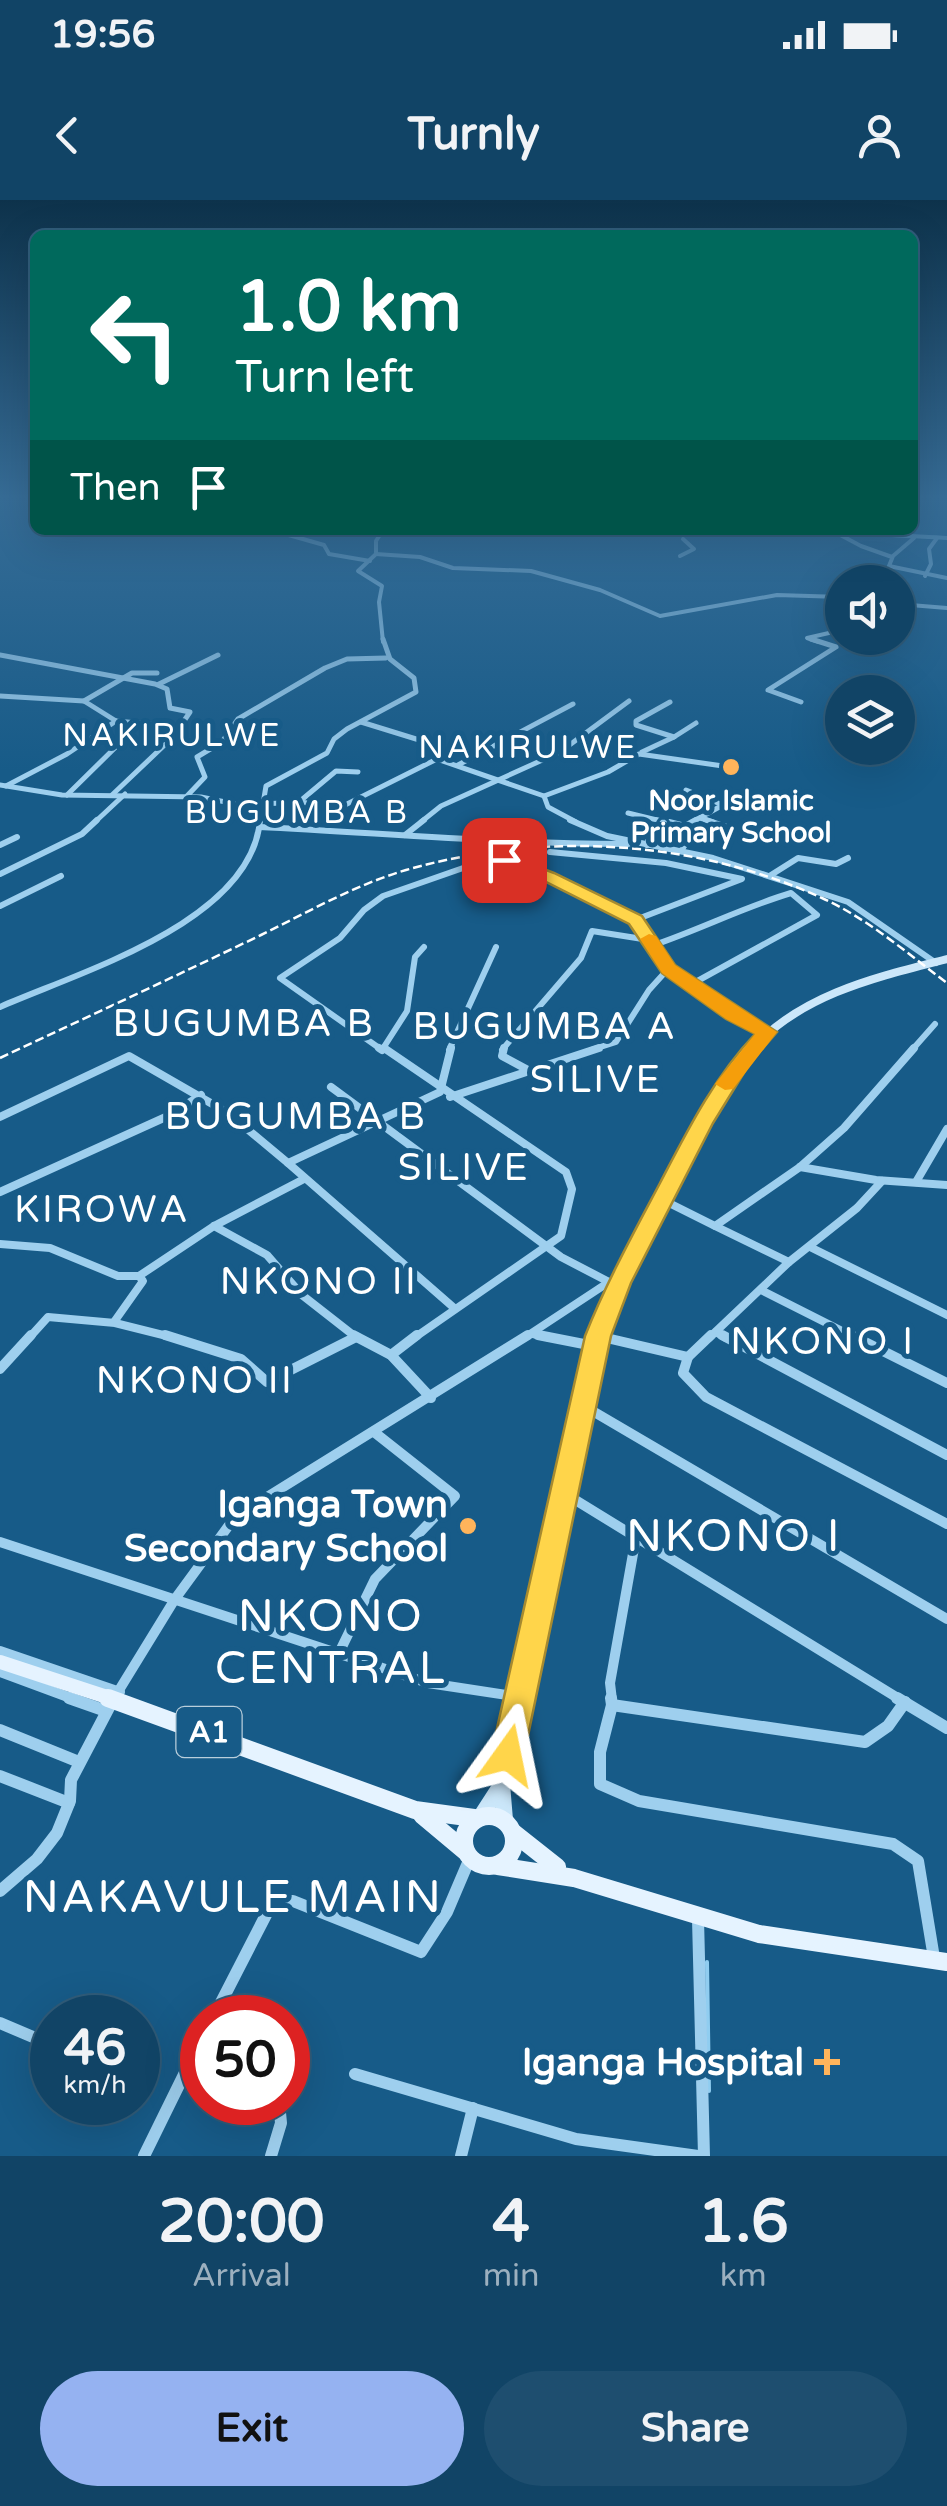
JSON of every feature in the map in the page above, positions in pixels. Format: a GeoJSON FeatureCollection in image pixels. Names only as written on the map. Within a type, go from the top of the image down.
{"type":"FeatureCollection","features":[{"type":"Feature","properties":{"kind":"main road"},"geometry":{"type":"LineString","coordinates":[[498,1866],[510,1852],[502,1784],[596,1341],[614,1283],[725,1084],[767,1032],[805,1006],[843,990],[942,961]]}},
{"type":"Feature","properties":{"kind":"main road","name":"A1"},"geometry":{"type":"LineString","coordinates":[[0,1662],[414,1810],[444,1829],[483,1866],[534,1866],[565,1872],[698,1919],[805,1943],[941,1961]]}},
{"type":"Feature","properties":{"kind":"main road"},"geometry":{"type":"LineString","coordinates":[[467,1854],[464,1840],[502,1784]]}},
{"type":"Feature","properties":{"kind":"main road","name":"A1"},"geometry":{"type":"LineString","coordinates":[[414,1810],[478,1817],[510,1827],[534,1852],[565,1872]]}},
{"type":"Feature","properties":{"kind":"street"},"geometry":{"type":"LineString","coordinates":[[0,1007],[169,933],[191,919],[254,851],[266,786],[320,758],[334,738],[418,688],[414,678],[386,658],[380,640],[377,602],[381,588]]}},
{"type":"Feature","properties":{"kind":"street"},"geometry":{"type":"LineString","coordinates":[[594,588],[660,616],[777,595],[825,596]]}},
{"type":"Feature","properties":{"kind":"street"},"geometry":{"type":"LineString","coordinates":[[915,605],[947,608]]}},
{"type":"Feature","properties":{"kind":"street"},"geometry":{"type":"LineString","coordinates":[[825,634],[806,638],[825,644]]}},
{"type":"Feature","properties":{"kind":"street"},"geometry":{"type":"LineString","coordinates":[[801,702],[768,690],[825,654]]}},
{"type":"Feature","properties":{"kind":"street"},"geometry":{"type":"LineString","coordinates":[[0,655],[13,661],[64,665],[155,684],[167,689],[170,708],[190,712],[182,727],[147,756],[124,793],[82,834],[0,874]]}},
{"type":"Feature","properties":{"kind":"street"},"geometry":{"type":"LineString","coordinates":[[155,684],[218,655]]}},
{"type":"Feature","properties":{"kind":"street"},"geometry":{"type":"LineString","coordinates":[[186,797],[205,777],[197,757],[222,742],[238,719],[338,661],[386,658]]}},
{"type":"Feature","properties":{"kind":"street"},"geometry":{"type":"LineString","coordinates":[[84,701],[140,670],[157,673]]}},
{"type":"Feature","properties":{"kind":"street"},"geometry":{"type":"LineString","coordinates":[[0,696],[84,701],[116,721]]}},
{"type":"Feature","properties":{"kind":"street"},"geometry":{"type":"LineString","coordinates":[[405,835],[441,806],[560,752],[629,700]]}},
{"type":"Feature","properties":{"kind":"street"},"geometry":{"type":"LineString","coordinates":[[670,702],[636,721],[636,725],[674,736]]}},
{"type":"Feature","properties":{"kind":"street"},"geometry":{"type":"LineString","coordinates":[[458,765],[573,704]]}},
{"type":"Feature","properties":{"kind":"street"},"geometry":{"type":"LineString","coordinates":[[3,786],[68,754],[116,721],[132,717],[167,728],[182,727]]}},
{"type":"Feature","properties":{"kind":"street"},"geometry":{"type":"LineString","coordinates":[[3,786],[68,796],[124,793],[261,806],[299,802],[347,806],[437,759],[442,747],[360,722]]}},
{"type":"Feature","properties":{"kind":"street"},"geometry":{"type":"LineString","coordinates":[[437,759],[544,796],[608,772],[696,724]]}},
{"type":"Feature","properties":{"kind":"street"},"geometry":{"type":"LineString","coordinates":[[68,796],[132,730]]}},
{"type":"Feature","properties":{"kind":"street"},"geometry":{"type":"LineString","coordinates":[[639,754],[723,766]]}},
{"type":"Feature","properties":{"kind":"street"},"geometry":{"type":"LineString","coordinates":[[299,802],[339,770],[358,772]]}},
{"type":"Feature","properties":{"kind":"street"},"geometry":{"type":"LineString","coordinates":[[628,812],[685,826],[724,805],[686,790]]}},
{"type":"Feature","properties":{"kind":"street"},"geometry":{"type":"LineString","coordinates":[[544,796],[548,808],[557,814],[607,836],[771,874],[848,902],[942,961]]}},
{"type":"Feature","properties":{"kind":"street"},"geometry":{"type":"LineString","coordinates":[[681,851],[686,842],[727,827],[700,818]]}},
{"type":"Feature","properties":{"kind":"street"},"geometry":{"type":"LineString","coordinates":[[644,845],[668,823]]}},
{"type":"Feature","properties":{"kind":"street"},"geometry":{"type":"LineString","coordinates":[[259,827],[495,843],[644,845]]}},
{"type":"Feature","properties":{"kind":"street"},"geometry":{"type":"LineString","coordinates":[[0,845],[16,837]]}},
{"type":"Feature","properties":{"kind":"street"},"geometry":{"type":"LineString","coordinates":[[550,852],[681,865],[742,878],[635,920]]}},
{"type":"Feature","properties":{"kind":"street"},"geometry":{"type":"LineString","coordinates":[[771,874],[798,858],[836,864],[848,858]]}},
{"type":"Feature","properties":{"kind":"street"},"geometry":{"type":"LineString","coordinates":[[390,1355],[452,1307],[547,1246],[565,1227],[572,1189],[566,1172],[440,1092],[280,978],[348,932],[364,910],[383,896],[466,867],[510,860],[635,920],[668,969],[733,1015],[767,1032]]}},
{"type":"Feature","properties":{"kind":"street"},"geometry":{"type":"LineString","coordinates":[[0,906],[61,876]]}},
{"type":"Feature","properties":{"kind":"street"},"geometry":{"type":"LineString","coordinates":[[528,1070],[502,1056],[501,1051],[561,984],[587,946],[592,931],[652,942],[725,920],[746,906],[791,892],[817,915],[692,984]]}},
{"type":"Feature","properties":{"kind":"street"},"geometry":{"type":"LineString","coordinates":[[382,1050],[407,1011],[416,957],[424,947]]}},
{"type":"Feature","properties":{"kind":"street"},"geometry":{"type":"LineString","coordinates":[[440,1092],[449,1050],[496,947]]}},
{"type":"Feature","properties":{"kind":"street"},"geometry":{"type":"LineString","coordinates":[[450,1097],[616,1042],[649,990],[668,969]]}},
{"type":"Feature","properties":{"kind":"street"},"geometry":{"type":"LineString","coordinates":[[715,1226],[800,1167],[871,1101],[935,1024]]}},
{"type":"Feature","properties":{"kind":"street"},"geometry":{"type":"LineString","coordinates":[[0,1117],[126,1056],[228,1113],[452,1307]]}},
{"type":"Feature","properties":{"kind":"street"},"geometry":{"type":"LineString","coordinates":[[0,1891],[40,1856],[69,1803],[73,1792],[71,1780],[79,1762],[114,1701],[176,1599],[236,1517],[614,1283],[547,1246],[331,1086]]}},
{"type":"Feature","properties":{"kind":"street"},"geometry":{"type":"LineString","coordinates":[[288,1163],[440,1092]]}},
{"type":"Feature","properties":{"kind":"street"},"geometry":{"type":"LineString","coordinates":[[0,1192],[168,1116],[201,1095]]}},
{"type":"Feature","properties":{"kind":"street"},"geometry":{"type":"LineString","coordinates":[[916,1182],[946,1131]]}},
{"type":"Feature","properties":{"kind":"street"},"geometry":{"type":"LineString","coordinates":[[800,1167],[947,1185]]}},
{"type":"Feature","properties":{"kind":"street"},"geometry":{"type":"LineString","coordinates":[[0,1244],[50,1248],[118,1276],[138,1276],[214,1226],[304,1179]]}},
{"type":"Feature","properties":{"kind":"street"},"geometry":{"type":"LineString","coordinates":[[882,1180],[857,1208],[789,1262],[688,1357],[683,1373],[685,1380],[706,1397],[947,1524]]}},
{"type":"Feature","properties":{"kind":"street"},"geometry":{"type":"LineString","coordinates":[[661,1199],[789,1262]]}},
{"type":"Feature","properties":{"kind":"street"},"geometry":{"type":"LineString","coordinates":[[214,1226],[266,1256],[302,1295],[356,1337],[390,1355],[431,1398]]}},
{"type":"Feature","properties":{"kind":"street"},"geometry":{"type":"LineString","coordinates":[[810,1247],[947,1315]]}},
{"type":"Feature","properties":{"kind":"street"},"geometry":{"type":"LineString","coordinates":[[114,1322],[143,1280],[138,1276]]}},
{"type":"Feature","properties":{"kind":"street"},"geometry":{"type":"LineString","coordinates":[[760,1290],[947,1383]]}},
{"type":"Feature","properties":{"kind":"street"},"geometry":{"type":"LineString","coordinates":[[0,1369],[48,1318],[114,1322],[223,1351],[241,1359],[267,1382],[356,1337]]}},
{"type":"Feature","properties":{"kind":"street"},"geometry":{"type":"LineString","coordinates":[[716,1332],[947,1455]]}},
{"type":"Feature","properties":{"kind":"street"},"geometry":{"type":"LineString","coordinates":[[533,1334],[688,1357]]}},
{"type":"Feature","properties":{"kind":"street"},"geometry":{"type":"LineString","coordinates":[[584,1406],[947,1619]]}},
{"type":"Feature","properties":{"kind":"street"},"geometry":{"type":"LineString","coordinates":[[340,1652],[375,1579],[455,1496],[374,1432]]}},
{"type":"Feature","properties":{"kind":"street"},"geometry":{"type":"LineString","coordinates":[[564,1493],[947,1728]]}},
{"type":"Feature","properties":{"kind":"street"},"geometry":{"type":"LineString","coordinates":[[636,1536],[610,1683],[612,1705],[600,1752],[600,1784],[639,1801],[893,1844],[909,1852],[918,1861],[941,1961]]}},
{"type":"Feature","properties":{"kind":"street"},"geometry":{"type":"LineString","coordinates":[[0,1542],[428,1683],[520,1697]]}},
{"type":"Feature","properties":{"kind":"street"},"geometry":{"type":"LineString","coordinates":[[0,1652],[114,1701]]}},
{"type":"Feature","properties":{"kind":"street"},"geometry":{"type":"LineString","coordinates":[[0,1672],[114,1701]]}},
{"type":"Feature","properties":{"kind":"street"},"geometry":{"type":"LineString","coordinates":[[612,1705],[865,1742],[880,1735],[894,1721],[905,1702]]}},
{"type":"Feature","properties":{"kind":"street"},"geometry":{"type":"LineString","coordinates":[[0,1730],[79,1762]]}},
{"type":"Feature","properties":{"kind":"street"},"geometry":{"type":"LineString","coordinates":[[0,1776],[69,1803]]}},
{"type":"Feature","properties":{"kind":"street"},"geometry":{"type":"LineString","coordinates":[[224,1995],[268,1911],[279,1901],[293,1901],[421,1952],[447,1912],[467,1854]]}},
{"type":"Feature","properties":{"kind":"street"},"geometry":{"type":"LineString","coordinates":[[355,2074],[576,2139],[701,2156],[698,1919]]}},
{"type":"Feature","properties":{"kind":"street"},"geometry":{"type":"LineString","coordinates":[[0,2022],[30,2036]]}},
{"type":"Feature","properties":{"kind":"street"},"geometry":{"type":"LineString","coordinates":[[144,2156],[180,2083]]}},
{"type":"Feature","properties":{"kind":"street"},"geometry":{"type":"LineString","coordinates":[[461,2156],[473,2108]]}},
{"type":"Feature","properties":{"kind":"street"},"geometry":{"type":"LineString","coordinates":[[271,2156],[280,2125]]}},
{"type":"Feature","properties":{"kind":"waterway"},"geometry":{"type":"LineString","coordinates":[[707,1962],[709,2091]]}},
{"type":"Feature","properties":{"kind":"railway"},"geometry":{"type":"LineString","coordinates":[[0,1058],[368,883],[406,870],[510,850],[617,847],[722,863],[773,878],[855,916],[947,983]]}},
{"type":"Feature","properties":{"kind":"slow traffic"},"geometry":{"type":"LineString","coordinates":[[649,939],[668,969],[733,1015],[767,1032],[725,1084]]}},
{"type":"Feature","properties":{"kind":"place","name":"Noor Islamic Primary School"},"geometry":{"type":"Point","coordinates":[731,767]}},
{"type":"Feature","properties":{"kind":"place","name":"Iganga Town Secondary School"},"geometry":{"type":"Point","coordinates":[468,1526]}},
{"type":"Feature","properties":{"kind":"place","name":"Iganga Hospital"},"geometry":{"type":"Point","coordinates":[827,2062]}},
{"type":"Feature","properties":{"kind":"district","name":"NAKIRULWE"},"geometry":{"type":"Point","coordinates":[172,735]}},
{"type":"Feature","properties":{"kind":"district","name":"NAKIRULWE"},"geometry":{"type":"Point","coordinates":[528,747]}},
{"type":"Feature","properties":{"kind":"district","name":"BUGUMBA B"},"geometry":{"type":"Point","coordinates":[297,812]}},
{"type":"Feature","properties":{"kind":"district","name":"BUGUMBA B"},"geometry":{"type":"Point","coordinates":[244,1023]}},
{"type":"Feature","properties":{"kind":"district","name":"BUGUMBA A"},"geometry":{"type":"Point","coordinates":[545,1026]}},
{"type":"Feature","properties":{"kind":"district","name":"SILIVE"},"geometry":{"type":"Point","coordinates":[596,1079]}},
{"type":"Feature","properties":{"kind":"district","name":"BUGUMBA B"},"geometry":{"type":"Point","coordinates":[296,1116]}},
{"type":"Feature","properties":{"kind":"district","name":"SILIVE"},"geometry":{"type":"Point","coordinates":[464,1167]}},
{"type":"Feature","properties":{"kind":"district","name":"KIROWA"},"geometry":{"type":"Point","coordinates":[102,1209]}},
{"type":"Feature","properties":{"kind":"district","name":"NKONO II"},"geometry":{"type":"Point","coordinates":[319,1281]}},
{"type":"Feature","properties":{"kind":"district","name":"NKONO I"},"geometry":{"type":"Point","coordinates":[823,1341]}},
{"type":"Feature","properties":{"kind":"district","name":"NKONO II"},"geometry":{"type":"Point","coordinates":[195,1380]}},
{"type":"Feature","properties":{"kind":"district","name":"NKONO I"},"geometry":{"type":"Point","coordinates":[734,1535]}},
{"type":"Feature","properties":{"kind":"district","name":"NKONO CENTRAL"},"geometry":{"type":"Point","coordinates":[331,1641]}},
{"type":"Feature","properties":{"kind":"district","name":"NAKAVULE MAIN"},"geometry":{"type":"Point","coordinates":[233,1896]}},
{"type":"Feature","properties":{"kind":"route"},"geometry":{"type":"LineString","coordinates":[[504,860],[548,876],[635,920],[668,969],[733,1015],[767,1032],[742,1060],[702,1123],[618,1283],[594,1346],[508,1755]]}}]}
